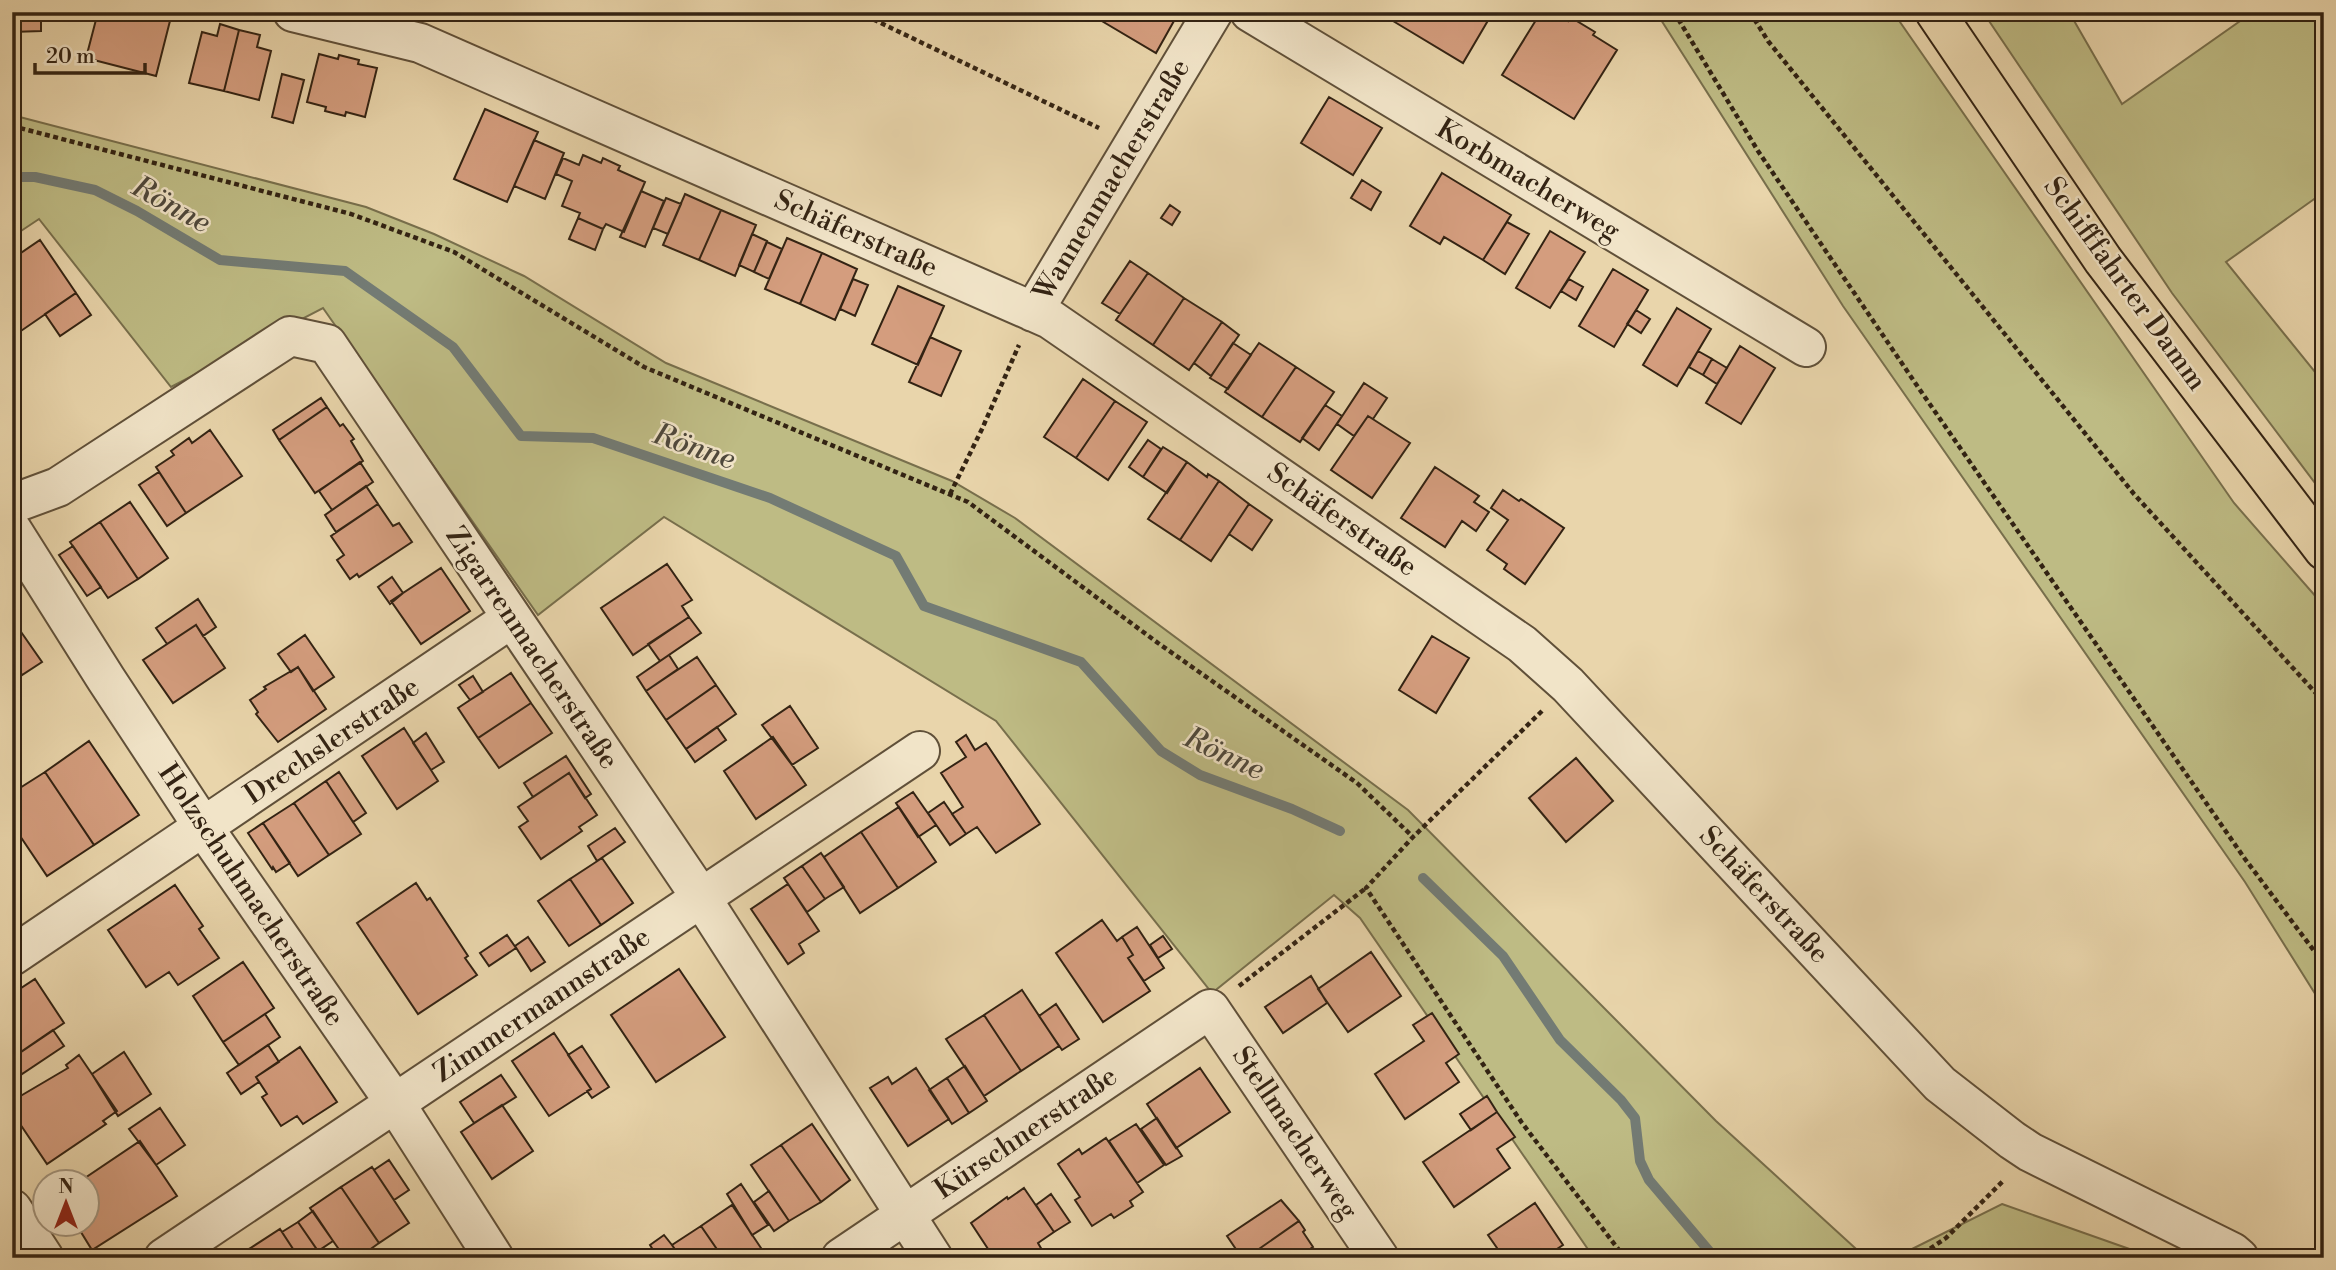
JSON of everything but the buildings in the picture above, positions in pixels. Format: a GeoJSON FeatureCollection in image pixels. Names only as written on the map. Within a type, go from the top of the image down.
{"type":"FeatureCollection","features":[{"type":"Feature","properties":{"kind":"main road","name":"Schifffahrter Damm"},"geometry":{"type":"LineString","coordinates":[[1935,12],[2103,260],[2324,550]]}},
{"type":"Feature","properties":{"kind":"street","name":"Schäferstraße"},"geometry":{"type":"LineString","coordinates":[[293,12],[420,43],[1050,319],[1522,644],[1567,685],[1940,1084],[2031,1152],[2232,1252],[2239,1258]]}},
{"type":"Feature","properties":{"kind":"street","name":"Wannenmacherstraße"},"geometry":{"type":"LineString","coordinates":[[1033,312],[1213,12]]}},
{"type":"Feature","properties":{"kind":"street","name":"Korbmacherweg"},"geometry":{"type":"LineString","coordinates":[[1250,12],[1806,347]]}},
{"type":"Feature","properties":{"kind":"street","name":"Zigarrenmacherstraße"},"geometry":{"type":"LineString","coordinates":[[12,504],[58,487],[290,336],[327,344],[702,899],[933,1258]]}},
{"type":"Feature","properties":{"kind":"street","name":"Holzschuhmacherstraße"},"geometry":{"type":"LineString","coordinates":[[12,530],[204,828],[395,1103],[494,1258]]}},
{"type":"Feature","properties":{"kind":"street","name":"Drechslerstraße"},"geometry":{"type":"LineString","coordinates":[[12,956],[512,618]]}},
{"type":"Feature","properties":{"kind":"street","name":"Zimmermannstraße"},"geometry":{"type":"LineString","coordinates":[[164,1258],[920,751]]}},
{"type":"Feature","properties":{"kind":"street","name":"Kürschnerstraße"},"geometry":{"type":"LineString","coordinates":[[841,1258],[1210,1009]]}},
{"type":"Feature","properties":{"kind":"street","name":"Stellmacherweg"},"geometry":{"type":"LineString","coordinates":[[1210,1009],[1379,1258]]}},
{"type":"Feature","properties":{"kind":"street"},"geometry":{"type":"LineString","coordinates":[[12,1209],[44,1258]]}},
{"type":"Feature","properties":{"kind":"path"},"geometry":{"type":"LineString","coordinates":[[858,12],[1134,145]]}},
{"type":"Feature","properties":{"kind":"path"},"geometry":{"type":"LineString","coordinates":[[1674,12],[1758,151],[1920,390],[2245,859],[2324,964]]}},
{"type":"Feature","properties":{"kind":"path"},"geometry":{"type":"LineString","coordinates":[[1750,12],[1768,41],[2134,494],[2324,702]]}},
{"type":"Feature","properties":{"kind":"path"},"geometry":{"type":"LineString","coordinates":[[12,126],[351,214],[454,252],[643,367],[968,502],[1158,643],[1357,783],[1413,837]]}},
{"type":"Feature","properties":{"kind":"path"},"geometry":{"type":"LineString","coordinates":[[950,494],[982,429],[1033,312]]}},
{"type":"Feature","properties":{"kind":"path"},"geometry":{"type":"LineString","coordinates":[[1210,1009],[1366,888],[1413,837],[1567,685]]}},
{"type":"Feature","properties":{"kind":"path"},"geometry":{"type":"LineString","coordinates":[[1366,888],[1522,1123],[1625,1258]]}},
{"type":"Feature","properties":{"kind":"path"},"geometry":{"type":"LineString","coordinates":[[1916,1258],[1946,1238],[2031,1152]]}},
{"type":"Feature","properties":{"kind":"shaded area"},"geometry":{"type":"Polygon","coordinates":[[[1656,12],[1893,12],[2234,503],[2324,606],[2324,1008],[2245,882],[1843,306],[1656,12]]]}},
{"type":"Feature","properties":{"kind":"shaded area"},"geometry":{"type":"Polygon","coordinates":[[[1983,12],[2069,12],[2122,104],[2253,12],[2324,12],[2324,192],[2226,262],[2324,383],[2324,495],[2172,293],[1983,12]]]}},
{"type":"Feature","properties":{"kind":"shaded area"},"geometry":{"type":"Polygon","coordinates":[[[12,115],[366,207],[434,234],[524,276],[666,363],[952,481],[1015,518],[1408,810],[1716,1121],[1866,1258],[1594,1258],[1360,918],[1334,895],[1212,993],[996,721],[664,517],[538,615],[323,308],[171,387],[39,219],[12,237],[12,115]]]}},
{"type":"Feature","properties":{"kind":"shaded area"},"geometry":{"type":"Polygon","coordinates":[[[2002,1204],[2155,1258],[1894,1258],[2002,1204]]]}},
{"type":"Feature","properties":{"kind":"waterway","name":"Rönne"},"geometry":{"type":"LineString","coordinates":[[12,177],[35,177],[95,190],[137,211],[220,260],[345,271],[453,347],[521,436],[593,438],[770,498],[896,556],[924,606],[1081,662],[1161,751],[1200,775],[1292,809],[1340,831]]}},
{"type":"Feature","properties":{"kind":"waterway","name":"Rönne"},"geometry":{"type":"LineString","coordinates":[[1423,878],[1503,956],[1560,1040],[1621,1100],[1635,1118],[1640,1161],[1649,1180],[1715,1258]]}}]}
